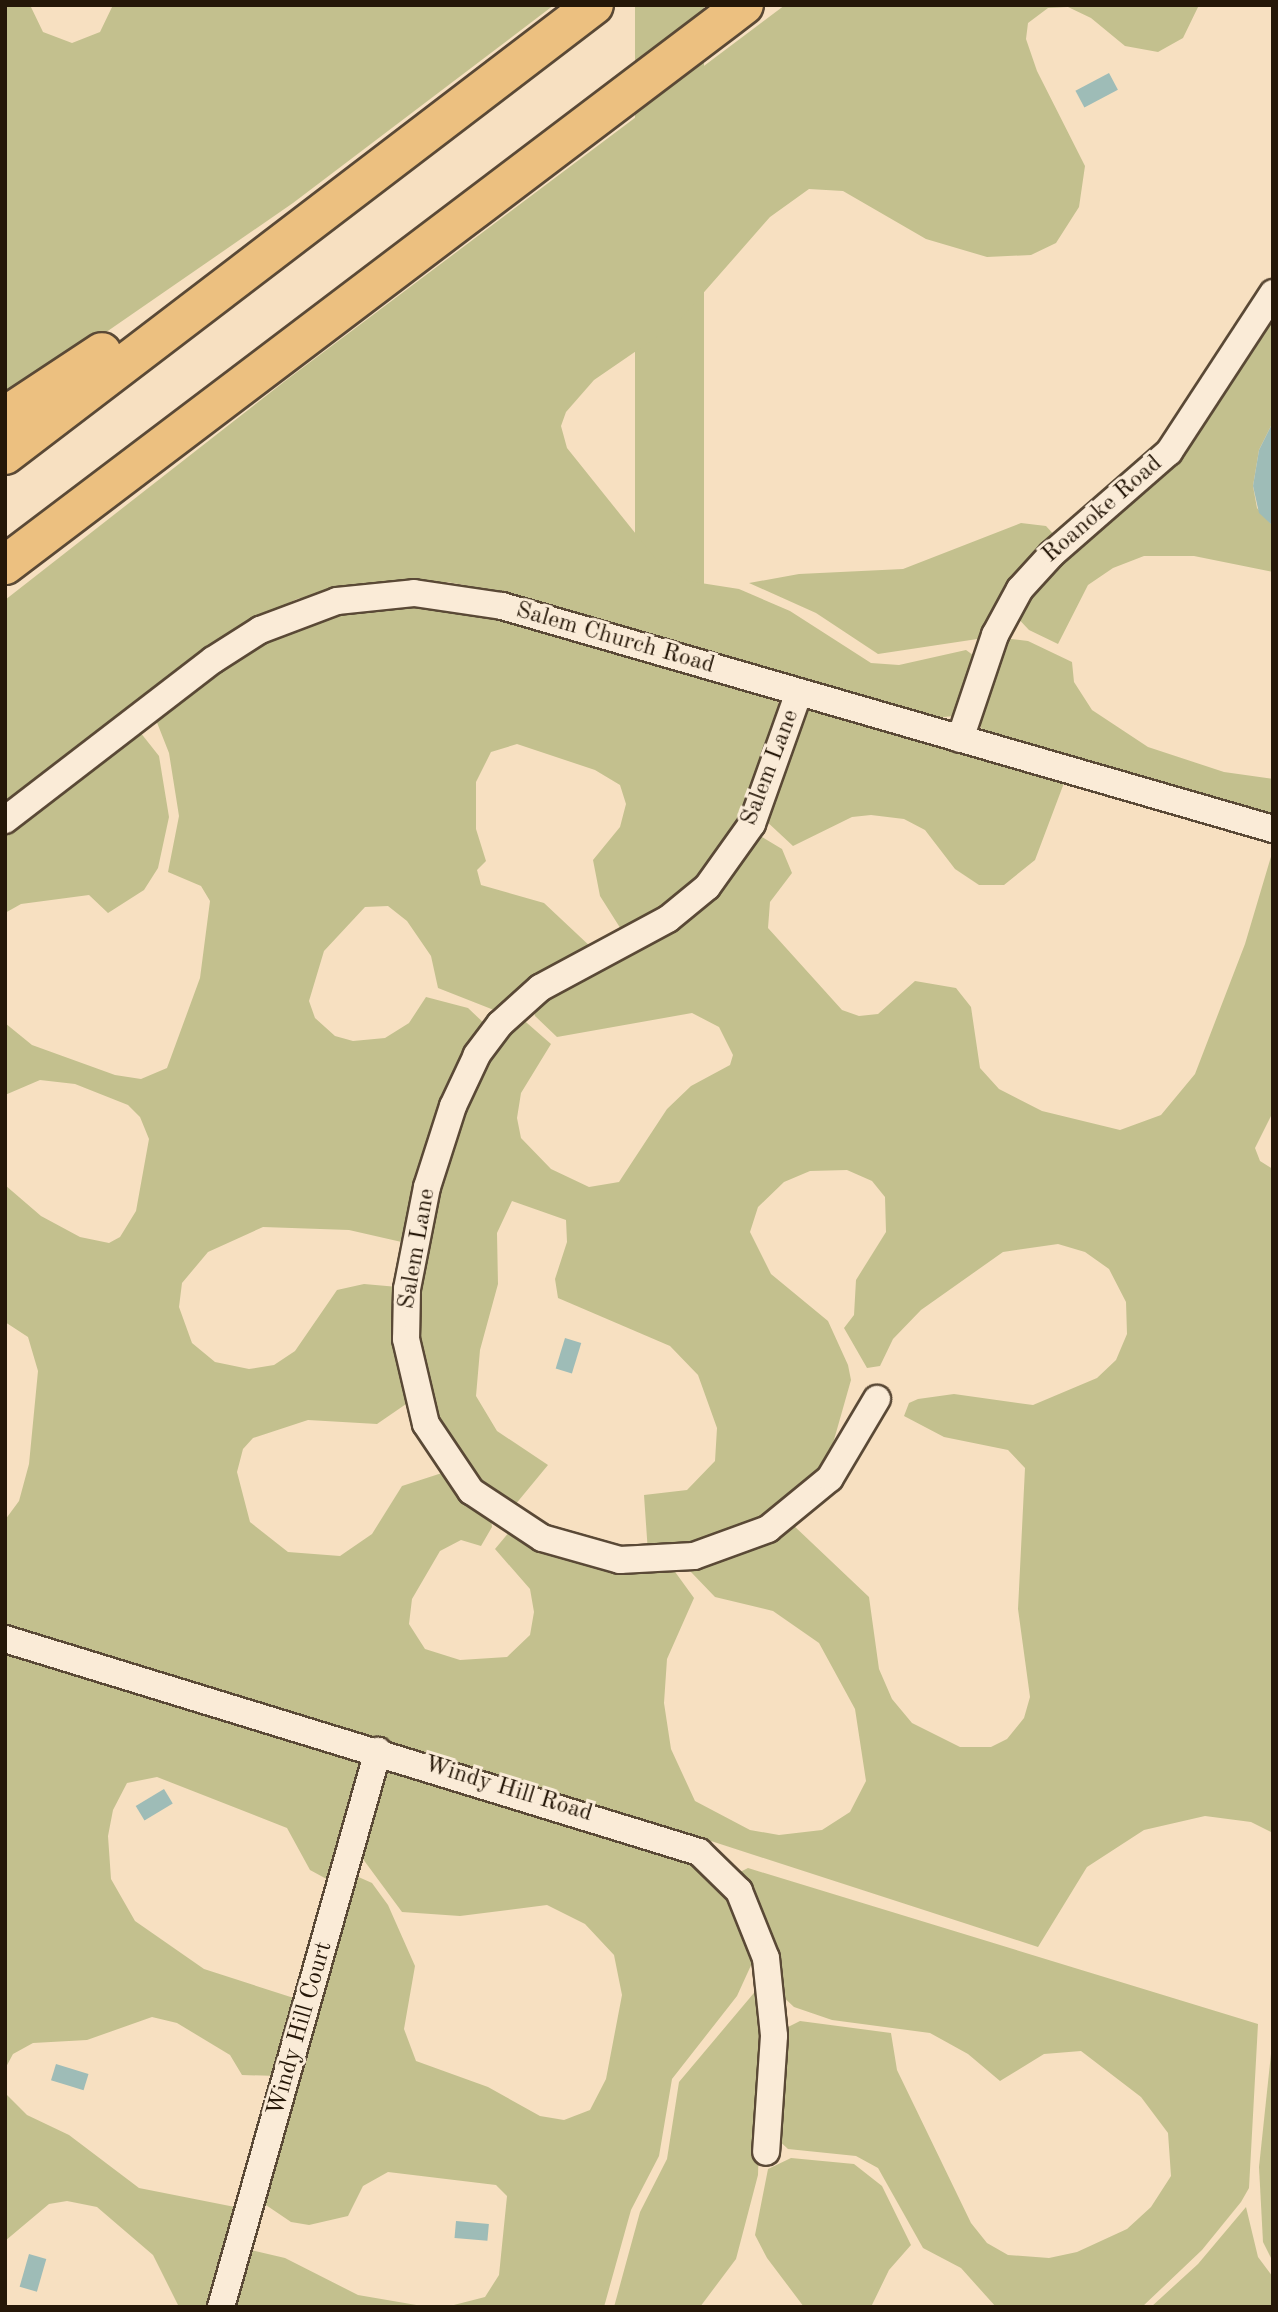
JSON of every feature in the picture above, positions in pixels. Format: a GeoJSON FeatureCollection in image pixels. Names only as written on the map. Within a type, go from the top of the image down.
{"type":"FeatureCollection","features":[{"type":"Feature","properties":{"kind":"highway"},"geometry":{"type":"LineString","coordinates":[[5,455],[594,5]]}},
{"type":"Feature","properties":{"kind":"highway"},"geometry":{"type":"LineString","coordinates":[[5,565],[744,5]]}},
{"type":"Feature","properties":{"kind":"highway"},"geometry":{"type":"LineString","coordinates":[[5,416],[309,222]]}},
{"type":"Feature","properties":{"kind":"highway"},"geometry":{"type":"LineString","coordinates":[[5,574],[104,489]]}},
{"type":"Feature","properties":{"kind":"street","name":"Roanoke Road"},"geometry":{"type":"LineString","coordinates":[[960,739],[995,635],[1020,589],[1052,554],[1169,452],[1273,293]]}},
{"type":"Feature","properties":{"kind":"street","name":"Salem Church Road"},"geometry":{"type":"LineString","coordinates":[[5,820],[226,650],[284,619],[359,597],[414,593],[475,600],[1273,829]]}},
{"type":"Feature","properties":{"kind":"street","name":"Salem Lane"},"geometry":{"type":"LineString","coordinates":[[799,692],[752,824],[707,887],[668,919],[540,988],[500,1024],[477,1055],[453,1107],[427,1186],[407,1289],[406,1339],[426,1424],[471,1490],[542,1538],[620,1560],[694,1556],[768,1529],[830,1478],[877,1399]]}},
{"type":"Feature","properties":{"kind":"street","name":"Windy Hill Road"},"geometry":{"type":"LineString","coordinates":[[5,1639],[668,1838],[722,1870],[750,1912],[770,1980],[773,2059],[766,2151]]}},
{"type":"Feature","properties":{"kind":"street","name":"Windy Hill Court"},"geometry":{"type":"LineString","coordinates":[[221,2307],[378,1751]]}},
{"type":"Feature","properties":{"kind":"shaded area"},"geometry":{"type":"Polygon","coordinates":[[[5,5],[30,5],[43,32],[72,43],[100,32],[113,5],[554,5],[293,203],[5,402],[5,5]]]}},
{"type":"Feature","properties":{"kind":"shaded area"},"geometry":{"type":"Polygon","coordinates":[[[635,5],[704,5],[704,797],[635,797],[635,5]]]}},
{"type":"Feature","properties":{"kind":"shaded area"},"geometry":{"type":"Polygon","coordinates":[[[785,5],[1199,5],[1183,38],[1158,52],[1125,46],[1091,18],[1068,7],[1048,8],[1028,23],[1026,39],[1037,71],[1085,166],[1079,207],[1056,243],[1031,255],[987,257],[926,239],[843,191],[809,189],[770,217],[677,323],[594,380],[566,412],[561,426],[567,448],[660,564],[688,581],[739,589],[790,611],[871,663],[899,665],[966,650],[977,658],[954,716],[935,718],[492,590],[447,582],[375,582],[297,599],[241,626],[5,804],[5,600],[285,381],[785,5]]]}},
{"type":"Feature","properties":{"kind":"shaded area"},"geometry":{"type":"Polygon","coordinates":[[[1265,321],[1273,323],[1273,422],[1259,450],[1253,486],[1257,508],[1273,526],[1273,572],[1194,556],[1144,556],[1113,568],[1088,585],[1058,644],[1029,630],[1014,614],[1032,587],[1133,501],[1265,321]]]}},
{"type":"Feature","properties":{"kind":"shaded area"},"geometry":{"type":"Polygon","coordinates":[[[1021,523],[1046,526],[1057,538],[984,638],[878,654],[816,613],[749,583],[799,574],[903,569],[1021,523]]]}},
{"type":"Feature","properties":{"kind":"shaded area"},"geometry":{"type":"Polygon","coordinates":[[[389,607],[444,608],[499,619],[776,699],[784,713],[736,835],[683,898],[624,934],[600,896],[593,860],[620,827],[626,804],[620,785],[595,770],[517,744],[491,752],[476,782],[476,829],[486,861],[477,870],[481,885],[544,903],[593,949],[536,981],[499,1012],[438,988],[431,956],[407,921],[388,906],[365,907],[324,951],[309,1001],[315,1018],[335,1036],[353,1041],[385,1038],[409,1023],[426,997],[468,1008],[487,1026],[445,1104],[406,1243],[349,1230],[263,1227],[208,1252],[182,1283],[179,1307],[192,1343],[215,1362],[249,1369],[274,1365],[295,1351],[337,1290],[364,1284],[398,1287],[397,1340],[409,1402],[377,1424],[308,1420],[253,1438],[243,1449],[237,1472],[250,1522],[288,1552],[340,1556],[372,1534],[402,1486],[445,1472],[491,1519],[492,1527],[481,1546],[461,1540],[440,1551],[412,1599],[409,1624],[425,1649],[460,1660],[507,1657],[530,1635],[534,1612],[530,1589],[495,1549],[510,1531],[585,1562],[673,1569],[694,1598],[667,1659],[664,1703],[671,1749],[695,1801],[750,1830],[779,1835],[822,1830],[850,1812],[866,1781],[855,1709],[819,1643],[773,1611],[715,1597],[690,1571],[691,1566],[745,1549],[792,1524],[869,1597],[879,1669],[892,1699],[912,1723],[960,1747],[991,1747],[1007,1739],[1024,1718],[1030,1697],[1018,1609],[1025,1468],[1008,1450],[944,1437],[904,1416],[909,1403],[918,1399],[954,1394],[1033,1405],[1097,1378],[1116,1360],[1127,1334],[1126,1302],[1109,1269],[1085,1252],[1058,1244],[1003,1252],[921,1310],[893,1339],[880,1366],[867,1368],[844,1328],[854,1315],[856,1280],[886,1232],[885,1197],[872,1181],[847,1170],[810,1171],[784,1182],[758,1207],[750,1232],[771,1274],[828,1321],[848,1365],[851,1380],[830,1454],[809,1488],[763,1522],[702,1546],[648,1553],[644,1495],[687,1490],[715,1461],[717,1428],[698,1375],[670,1346],[558,1298],[555,1279],[567,1242],[566,1220],[512,1201],[497,1233],[498,1284],[480,1350],[476,1396],[497,1431],[548,1465],[510,1511],[459,1461],[424,1392],[414,1308],[433,1199],[475,1076],[519,1016],[551,1044],[521,1093],[517,1118],[521,1138],[551,1169],[589,1187],[619,1182],[667,1109],[691,1086],[730,1065],[733,1055],[719,1027],[692,1013],[557,1037],[535,1016],[532,1005],[683,919],[722,883],[757,834],[782,849],[792,873],[770,902],[768,928],[842,1010],[859,1016],[878,1014],[915,981],[956,988],[971,1007],[980,1068],[999,1089],[1042,1111],[1120,1130],[1161,1115],[1195,1074],[1245,944],[1273,850],[1273,1112],[1255,1148],[1260,1161],[1273,1169],[1273,1833],[1251,1822],[1205,1816],[1144,1830],[1087,1867],[1038,1947],[671,1828],[5,1628],[5,1520],[19,1501],[29,1464],[38,1371],[28,1337],[5,1322],[5,1185],[41,1216],[80,1237],[109,1243],[120,1237],[136,1211],[149,1139],[140,1117],[128,1105],[75,1084],[40,1080],[5,1095],[5,1023],[32,1045],[115,1075],[141,1079],[167,1068],[200,978],[210,901],[201,886],[168,872],[179,816],[169,753],[156,720],[220,670],[277,635],[329,616],[389,607]]]}},
{"type":"Feature","properties":{"kind":"shaded area"},"geometry":{"type":"Polygon","coordinates":[[[1003,638],[1028,641],[1072,662],[1074,682],[1092,710],[1148,747],[1224,772],[1273,779],[1273,816],[982,730],[977,717],[1003,638]]]}},
{"type":"Feature","properties":{"kind":"shaded area"},"geometry":{"type":"Polygon","coordinates":[[[807,710],[1064,783],[1035,860],[1004,885],[979,885],[955,869],[925,830],[904,819],[871,815],[852,817],[793,846],[764,819],[807,710]]]}},
{"type":"Feature","properties":{"kind":"shaded area"},"geometry":{"type":"Polygon","coordinates":[[[140,732],[159,756],[169,817],[158,868],[144,890],[108,913],[89,895],[21,904],[5,913],[5,837],[140,732]]]}},
{"type":"Feature","properties":{"kind":"shaded area"},"geometry":{"type":"Polygon","coordinates":[[[5,1650],[360,1760],[334,1883],[310,1870],[287,1828],[157,1777],[127,1783],[113,1810],[108,1836],[111,1879],[135,1921],[204,1969],[300,2000],[278,2076],[242,2075],[230,2055],[177,2023],[152,2017],[87,2040],[33,2043],[13,2054],[5,2069],[5,1650]]]}},
{"type":"Feature","properties":{"kind":"shaded area"},"geometry":{"type":"Polygon","coordinates":[[[386,1769],[664,1848],[716,1874],[758,1950],[737,1996],[672,2079],[659,2156],[631,2210],[604,2307],[446,2307],[485,2297],[499,2275],[507,2196],[496,2185],[388,2172],[363,2186],[348,2216],[309,2225],[291,2222],[260,2201],[354,1875],[372,1883],[388,1905],[415,1966],[404,2029],[416,2061],[488,2087],[540,2116],[564,2120],[590,2110],[606,2079],[622,1995],[614,1955],[585,1924],[547,1905],[460,1916],[402,1912],[360,1855],[386,1769]]]}},
{"type":"Feature","properties":{"kind":"shaded area"},"geometry":{"type":"Polygon","coordinates":[[[748,1868],[1258,2024],[1249,2188],[1241,2202],[1202,2250],[1142,2307],[996,2307],[961,2268],[923,2248],[878,2168],[856,2156],[788,2149],[776,2138],[784,2029],[800,2021],[891,2033],[897,2070],[971,2223],[987,2243],[1008,2255],[1049,2258],[1077,2252],[1127,2229],[1151,2207],[1171,2176],[1168,2133],[1141,2097],[1081,2051],[1044,2054],[1000,2081],[968,2054],[930,2033],[832,2020],[794,2007],[778,1992],[736,1874],[748,1868]]]}},
{"type":"Feature","properties":{"kind":"shaded area"},"geometry":{"type":"Polygon","coordinates":[[[764,1981],[758,2175],[736,2259],[700,2307],[614,2307],[640,2212],[667,2159],[679,2082],[764,1981]]]}},
{"type":"Feature","properties":{"kind":"shaded area"},"geometry":{"type":"Polygon","coordinates":[[[1273,2035],[1273,2262],[1263,2242],[1259,2167],[1273,2035]]]}},
{"type":"Feature","properties":{"kind":"shaded area"},"geometry":{"type":"Polygon","coordinates":[[[5,2093],[27,2115],[69,2135],[139,2188],[240,2208],[212,2307],[179,2307],[153,2255],[97,2207],[67,2201],[49,2204],[5,2241],[5,2093]]]}},
{"type":"Feature","properties":{"kind":"shaded area"},"geometry":{"type":"Polygon","coordinates":[[[791,2158],[854,2164],[882,2186],[911,2245],[889,2270],[871,2307],[804,2307],[767,2258],[755,2235],[768,2169],[791,2158]]]}},
{"type":"Feature","properties":{"kind":"shaded area"},"geometry":{"type":"Polygon","coordinates":[[[1246,2207],[1258,2257],[1273,2277],[1273,2307],[1151,2307],[1198,2264],[1246,2207]]]}},
{"type":"Feature","properties":{"kind":"shaded area"},"geometry":{"type":"Polygon","coordinates":[[[246,2249],[285,2258],[358,2295],[428,2307],[230,2307],[246,2249]]]}},
{"type":"Feature","properties":{"kind":"water"},"geometry":{"type":"Polygon","coordinates":[[[1109,73],[1118,90],[1084,108],[1075,91],[1109,73]]]}},
{"type":"Feature","properties":{"kind":"water"},"geometry":{"type":"Polygon","coordinates":[[[1273,422],[1273,526],[1259,513],[1253,486],[1259,450],[1273,422]]]}},
{"type":"Feature","properties":{"kind":"water"},"geometry":{"type":"Polygon","coordinates":[[[565,1338],[581,1343],[572,1374],[556,1369],[565,1338]]]}},
{"type":"Feature","properties":{"kind":"water"},"geometry":{"type":"Polygon","coordinates":[[[164,1789],[173,1804],[144,1821],[136,1806],[164,1789]]]}},
{"type":"Feature","properties":{"kind":"water"},"geometry":{"type":"Polygon","coordinates":[[[56,2064],[89,2074],[84,2090],[51,2080],[56,2064]]]}},
{"type":"Feature","properties":{"kind":"water"},"geometry":{"type":"Polygon","coordinates":[[[456,2221],[489,2224],[487,2241],[455,2238],[456,2221]]]}},
{"type":"Feature","properties":{"kind":"water"},"geometry":{"type":"Polygon","coordinates":[[[29,2254],[46,2259],[37,2292],[20,2287],[29,2254]]]}}]}
